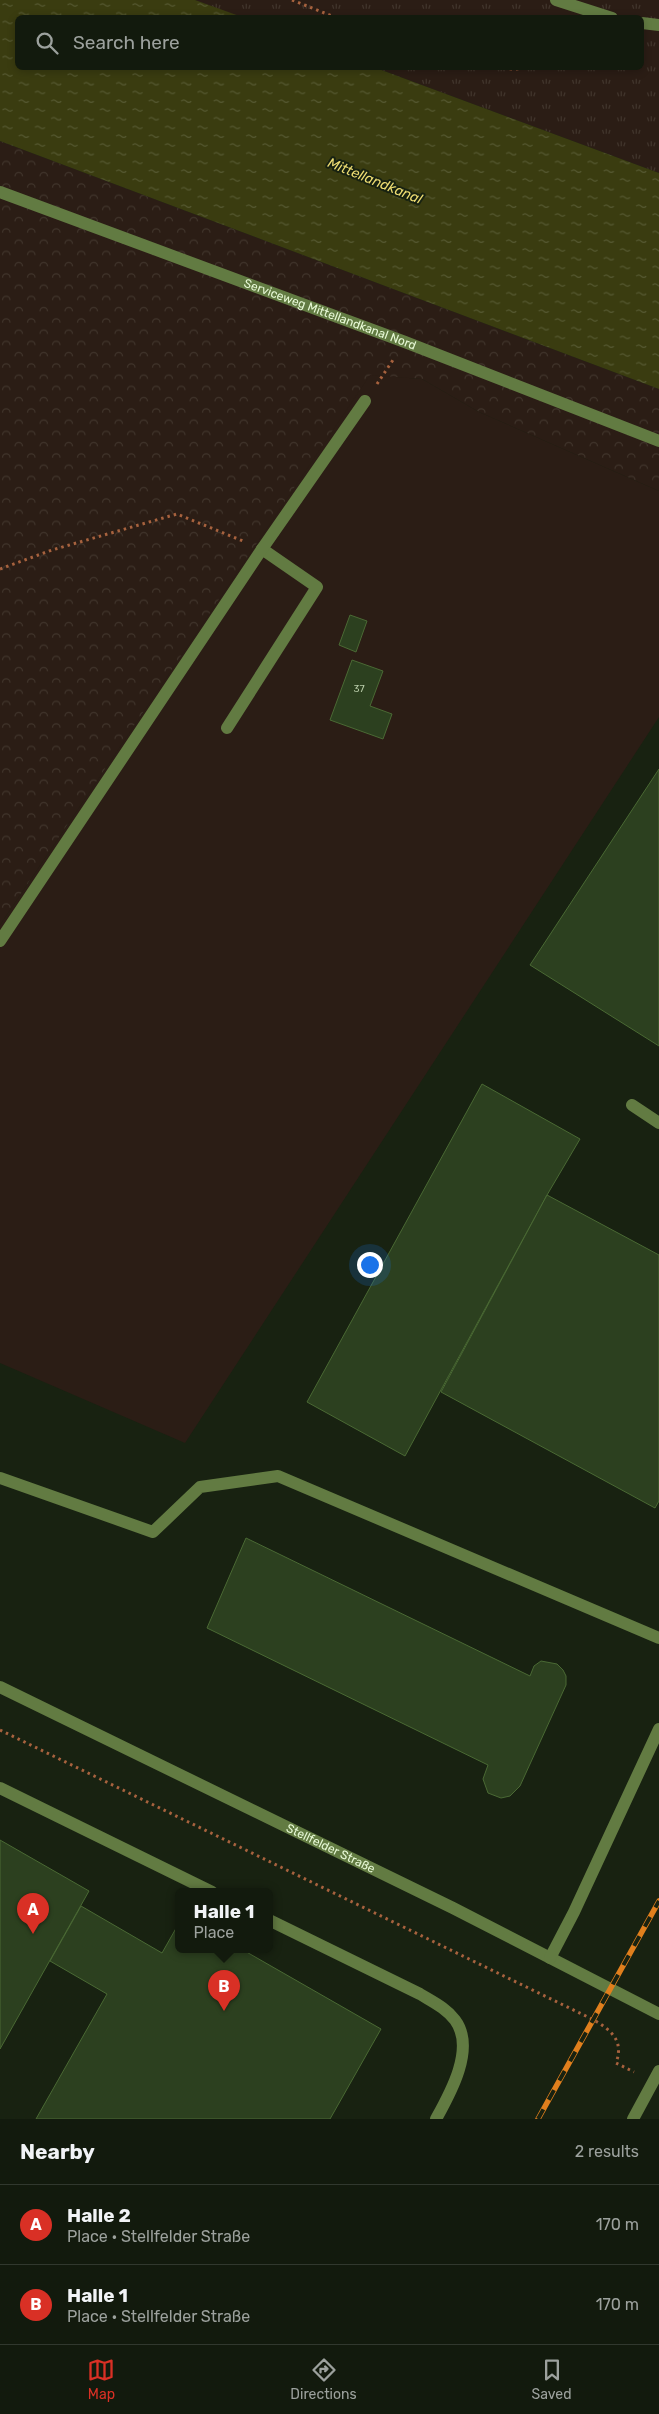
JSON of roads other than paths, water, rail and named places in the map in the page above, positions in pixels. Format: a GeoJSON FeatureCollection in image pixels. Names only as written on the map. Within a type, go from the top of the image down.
{"type":"FeatureCollection","features":[{"type":"Feature","properties":{"kind":"street"},"geometry":{"type":"LineString","coordinates":[[556,0],[603,15]]}},
{"type":"Feature","properties":{"kind":"street"},"geometry":{"type":"LineString","coordinates":[[644,24],[659,25]]}},
{"type":"Feature","properties":{"kind":"street","name":"Serviceweg Mittellandkanal Nord"},"geometry":{"type":"LineString","coordinates":[[0,192],[405,342],[659,442]]}},
{"type":"Feature","properties":{"kind":"street"},"geometry":{"type":"LineString","coordinates":[[0,940],[262,549],[365,401]]}},
{"type":"Feature","properties":{"kind":"street"},"geometry":{"type":"LineString","coordinates":[[227,728],[317,587],[262,549]]}},
{"type":"Feature","properties":{"kind":"street"},"geometry":{"type":"LineString","coordinates":[[632,1105],[659,1124]]}},
{"type":"Feature","properties":{"kind":"street"},"geometry":{"type":"LineString","coordinates":[[0,1478],[153,1532],[200,1487],[278,1476],[659,1638]]}},
{"type":"Feature","properties":{"kind":"street","name":"Stellfelder Straße"},"geometry":{"type":"LineString","coordinates":[[0,1687],[453,1908],[659,2014]]}},
{"type":"Feature","properties":{"kind":"street"},"geometry":{"type":"LineString","coordinates":[[550,1958],[574,1912],[659,1729]]}},
{"type":"Feature","properties":{"kind":"street"},"geometry":{"type":"LineString","coordinates":[[0,1788],[204,1888]]}},
{"type":"Feature","properties":{"kind":"street"},"geometry":{"type":"LineString","coordinates":[[273,1922],[420,1994],[442,2007],[456,2021],[462,2035],[460,2067],[451,2092],[436,2119]]}},
{"type":"Feature","properties":{"kind":"street"},"geometry":{"type":"LineString","coordinates":[[633,2119],[656,2076]]}},
{"type":"Feature","properties":{"kind":"water","name":"Mittellandkanal"},"geometry":{"type":"Polygon","coordinates":[[[0,0],[195,0],[236,15],[15,15],[15,70],[381,70],[659,173],[659,389],[0,141],[0,0]]]}},
{"type":"Feature","properties":{"kind":"railway"},"geometry":{"type":"LineString","coordinates":[[538,2119],[659,1901]]}},
{"type":"Feature","properties":{"kind":"place","name":"Halle 2"},"geometry":{"type":"Point","coordinates":[33,1934]}},
{"type":"Feature","properties":{"kind":"place","name":"Halle 1"},"geometry":{"type":"Point","coordinates":[224,2011]}}]}
